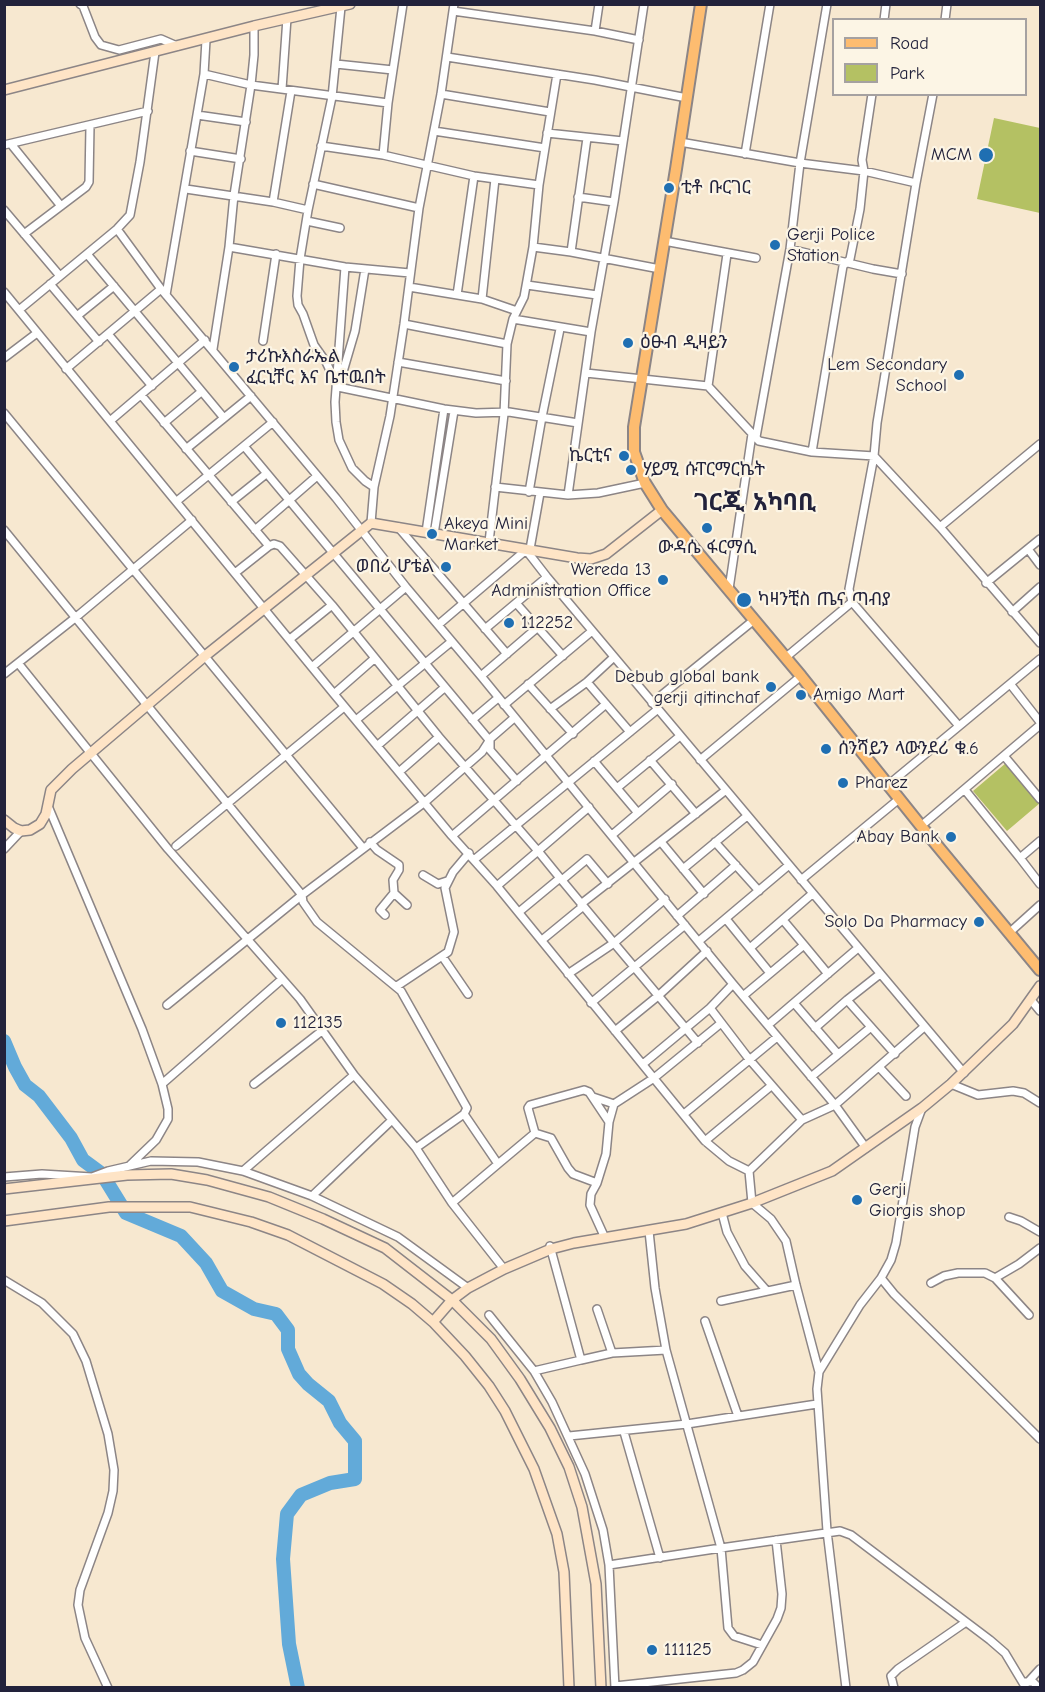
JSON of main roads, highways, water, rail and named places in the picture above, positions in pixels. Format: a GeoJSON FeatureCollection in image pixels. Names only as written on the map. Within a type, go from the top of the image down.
{"type":"FeatureCollection","features":[{"type":"Feature","properties":{"kind":"main road"},"geometry":{"type":"LineString","coordinates":[[701,4],[634,427],[634,452],[645,483],[662,510],[1041,970]]}},
{"type":"Feature","properties":{"kind":"main road"},"geometry":{"type":"LineString","coordinates":[[4,90],[254,26],[345,6]]}},
{"type":"Feature","properties":{"kind":"main road"},"geometry":{"type":"LineString","coordinates":[[4,820],[21,831],[30,830],[40,824],[48,806],[51,790],[91,753],[205,656],[371,523],[577,558],[600,557],[662,510]]}},
{"type":"Feature","properties":{"kind":"main road"},"geometry":{"type":"LineString","coordinates":[[433,1322],[452,1300],[468,1288],[550,1248],[649,1231],[722,1214],[832,1171],[922,1108],[951,1084],[1013,1024],[1041,986]]}},
{"type":"Feature","properties":{"kind":"main road"},"geometry":{"type":"LineString","coordinates":[[4,1189],[82,1182],[128,1171],[171,1174],[207,1180],[269,1197],[385,1248],[452,1300],[491,1339],[520,1379],[550,1428],[568,1467],[582,1507],[596,1584],[601,1688]]}},
{"type":"Feature","properties":{"kind":"main road"},"geometry":{"type":"LineString","coordinates":[[4,1221],[109,1207],[190,1207],[251,1222],[288,1235],[382,1284],[433,1322],[489,1386],[505,1411],[534,1469],[556,1534],[564,1572],[569,1688]]}},
{"type":"Feature","properties":{"kind":"waterway"},"geometry":{"type":"LineString","coordinates":[[4,1041],[25,1085],[39,1096],[71,1138],[83,1160],[102,1174],[126,1213],[181,1236],[206,1263],[222,1291],[254,1309],[276,1314],[288,1330],[288,1349],[299,1374],[329,1401],[340,1423],[355,1441],[355,1479],[330,1483],[301,1495],[287,1514],[283,1559],[289,1644],[298,1688]]}},
{"type":"Feature","properties":{"kind":"place","name":"MCM"},"geometry":{"type":"Point","coordinates":[986,155]}},
{"type":"Feature","properties":{"kind":"place","name":"ቲቶ ቡርገር"},"geometry":{"type":"Point","coordinates":[669,188]}},
{"type":"Feature","properties":{"kind":"place","name":"Gerji Police Station"},"geometry":{"type":"Point","coordinates":[775,245]}},
{"type":"Feature","properties":{"kind":"place","name":"ዕፁብ ዲዛይን"},"geometry":{"type":"Point","coordinates":[628,343]}},
{"type":"Feature","properties":{"kind":"place","name":"ታሪኩእስራኤል ፈርኒቸር እና ቤተዉበት"},"geometry":{"type":"Point","coordinates":[234,367]}},
{"type":"Feature","properties":{"kind":"place","name":"Lem Secondary School"},"geometry":{"type":"Point","coordinates":[959,375]}},
{"type":"Feature","properties":{"kind":"place","name":"ኬርቲና"},"geometry":{"type":"Point","coordinates":[624,456]}},
{"type":"Feature","properties":{"kind":"place","name":"ሃይሚ ሱፐርማርኬት"},"geometry":{"type":"Point","coordinates":[631,470]}},
{"type":"Feature","properties":{"kind":"place","name":"ውዳሴ ፋርማሲ"},"geometry":{"type":"Point","coordinates":[707,528]}},
{"type":"Feature","properties":{"kind":"place","name":"Akeya Mini Market"},"geometry":{"type":"Point","coordinates":[432,534]}},
{"type":"Feature","properties":{"kind":"place","name":"ወበሪ ሆቴል"},"geometry":{"type":"Point","coordinates":[446,567]}},
{"type":"Feature","properties":{"kind":"place","name":"Wereda 13 Administration Office"},"geometry":{"type":"Point","coordinates":[663,580]}},
{"type":"Feature","properties":{"kind":"place","name":"ካዛንቺስ ጤና ጣብያ"},"geometry":{"type":"Point","coordinates":[744,600]}},
{"type":"Feature","properties":{"kind":"place","name":"112252"},"geometry":{"type":"Point","coordinates":[509,623]}},
{"type":"Feature","properties":{"kind":"place","name":"Debub global bank gerji qitinchaf"},"geometry":{"type":"Point","coordinates":[771,687]}},
{"type":"Feature","properties":{"kind":"place","name":"Amigo Mart"},"geometry":{"type":"Point","coordinates":[801,695]}},
{"type":"Feature","properties":{"kind":"place","name":"ሰንሻይን ላውንደሪ ቁ.6"},"geometry":{"type":"Point","coordinates":[826,749]}},
{"type":"Feature","properties":{"kind":"place","name":"Pharez"},"geometry":{"type":"Point","coordinates":[843,783]}},
{"type":"Feature","properties":{"kind":"place","name":"Abay Bank"},"geometry":{"type":"Point","coordinates":[951,837]}},
{"type":"Feature","properties":{"kind":"place","name":"Solo Da Pharmacy"},"geometry":{"type":"Point","coordinates":[979,922]}},
{"type":"Feature","properties":{"kind":"place","name":"112135"},"geometry":{"type":"Point","coordinates":[281,1023]}},
{"type":"Feature","properties":{"kind":"place","name":"Gerji Giorgis shop"},"geometry":{"type":"Point","coordinates":[857,1200]}},
{"type":"Feature","properties":{"kind":"place","name":"111125"},"geometry":{"type":"Point","coordinates":[652,1650]}},
{"type":"Feature","properties":{"kind":"district","name":"ገርጂ አካባቢ"},"geometry":{"type":"Point","coordinates":[755,503]}}]}
